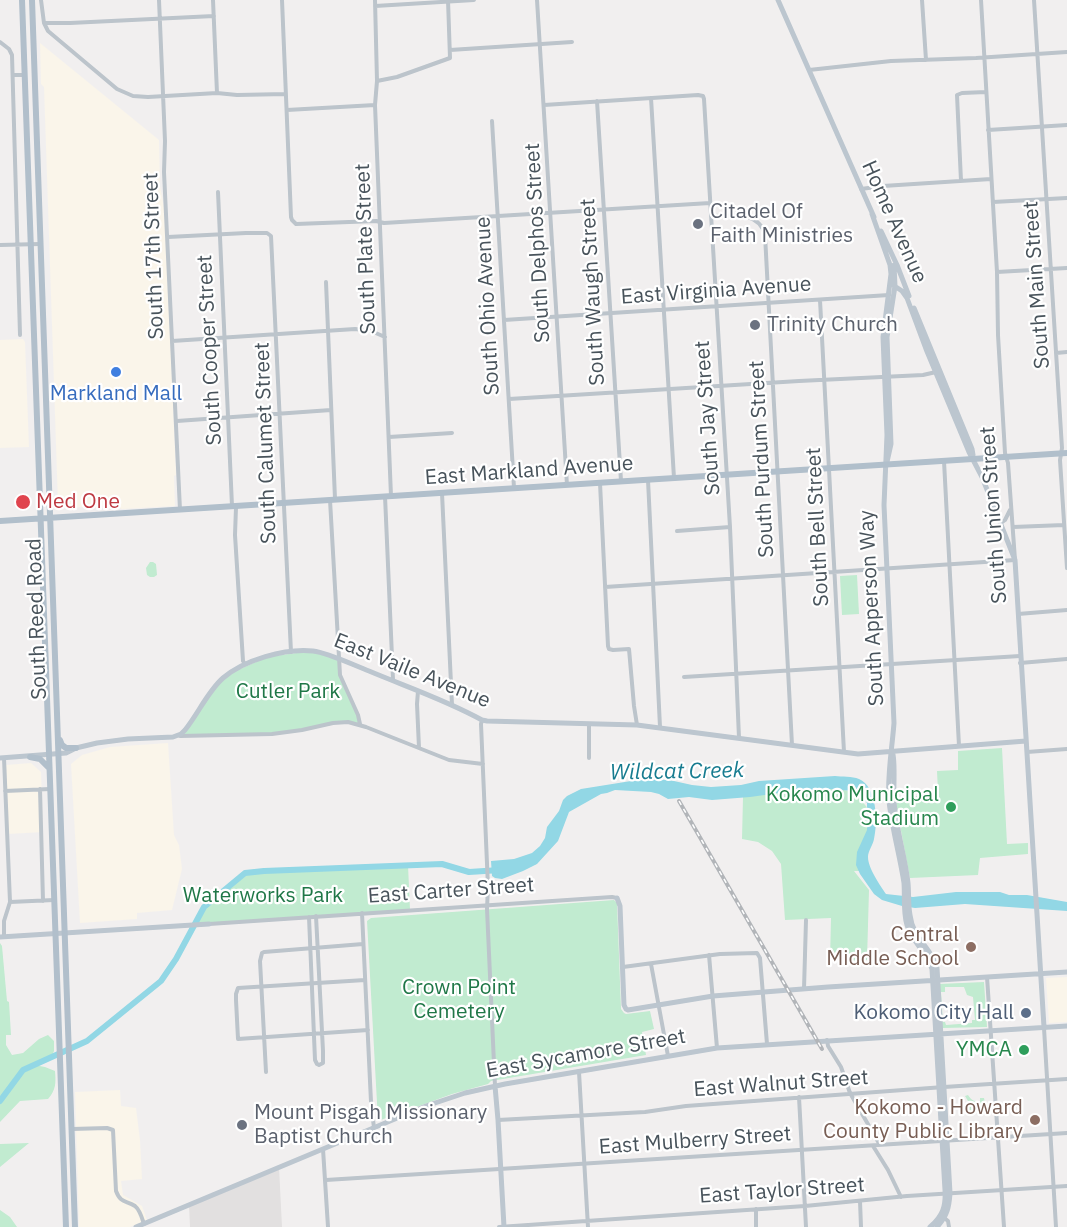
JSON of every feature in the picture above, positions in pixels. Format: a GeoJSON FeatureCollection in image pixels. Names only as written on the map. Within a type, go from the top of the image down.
{"type":"FeatureCollection","features":[{"type":"Feature","properties":{"kind":"main road","name":"South Reed Road"},"geometry":{"type":"LineString","coordinates":[[22,0],[66,1227]]}},
{"type":"Feature","properties":{"kind":"main road","name":"South Reed Road"},"geometry":{"type":"LineString","coordinates":[[32,0],[75,1227]]}},
{"type":"Feature","properties":{"kind":"main road","name":"East Markland Avenue"},"geometry":{"type":"LineString","coordinates":[[0,521],[1064,453]]}},
{"type":"Feature","properties":{"kind":"main road"},"geometry":{"type":"LineString","coordinates":[[58,733],[62,745],[66,748],[76,748]]}},
{"type":"Feature","properties":{"kind":"main road"},"geometry":{"type":"LineString","coordinates":[[30,757],[40,759],[49,768]]}},
{"type":"Feature","properties":{"kind":"street"},"geometry":{"type":"LineString","coordinates":[[41,0],[44,22],[48,31],[125,94],[136,97],[217,93],[286,94]]}},
{"type":"Feature","properties":{"kind":"street","name":"South 17th Street"},"geometry":{"type":"LineString","coordinates":[[159,0],[180,510]]}},
{"type":"Feature","properties":{"kind":"street"},"geometry":{"type":"LineString","coordinates":[[213,0],[217,93]]}},
{"type":"Feature","properties":{"kind":"street"},"geometry":{"type":"LineString","coordinates":[[282,0],[291,217],[294,223],[301,225],[380,222],[710,203]]}},
{"type":"Feature","properties":{"kind":"street"},"geometry":{"type":"LineString","coordinates":[[375,3],[474,0]]}},
{"type":"Feature","properties":{"kind":"street","name":"South Delphos Street"},"geometry":{"type":"LineString","coordinates":[[537,0],[567,485]]}},
{"type":"Feature","properties":{"kind":"street","name":"Home Avenue"},"geometry":{"type":"LineString","coordinates":[[778,0],[872,214],[897,265],[938,371]]}},
{"type":"Feature","properties":{"kind":"street"},"geometry":{"type":"LineString","coordinates":[[922,0],[926,60]]}},
{"type":"Feature","properties":{"kind":"street","name":"South Union Street"},"geometry":{"type":"LineString","coordinates":[[981,0],[997,272],[998,333],[1013,527],[1044,1027]]}},
{"type":"Feature","properties":{"kind":"street","name":"South Main Street"},"geometry":{"type":"LineString","coordinates":[[1035,0],[1064,453],[1061,472],[1067,568]]}},
{"type":"Feature","properties":{"kind":"street"},"geometry":{"type":"LineString","coordinates":[[377,81],[391,79],[450,58],[448,1]]}},
{"type":"Feature","properties":{"kind":"street","name":"South Plate Street"},"geometry":{"type":"LineString","coordinates":[[375,3],[377,81],[375,105],[389,437],[388,496],[393,681]]}},
{"type":"Feature","properties":{"kind":"street"},"geometry":{"type":"LineString","coordinates":[[44,22],[70,23],[214,16]]}},
{"type":"Feature","properties":{"kind":"street"},"geometry":{"type":"LineString","coordinates":[[0,42],[12,55],[20,335]]}},
{"type":"Feature","properties":{"kind":"street"},"geometry":{"type":"LineString","coordinates":[[450,50],[572,42]]}},
{"type":"Feature","properties":{"kind":"street"},"geometry":{"type":"LineString","coordinates":[[809,70],[882,62],[1067,52]]}},
{"type":"Feature","properties":{"kind":"street"},"geometry":{"type":"LineString","coordinates":[[13,75],[25,75]]}},
{"type":"Feature","properties":{"kind":"street"},"geometry":{"type":"LineString","coordinates":[[961,181],[957,95],[986,92]]}},
{"type":"Feature","properties":{"kind":"street","name":"South Jay Street"},"geometry":{"type":"LineString","coordinates":[[651,98],[698,94],[703,96],[705,108],[730,527],[739,738]]}},
{"type":"Feature","properties":{"kind":"street"},"geometry":{"type":"LineString","coordinates":[[544,105],[651,98],[674,478]]}},
{"type":"Feature","properties":{"kind":"street","name":"South Waugh Street"},"geometry":{"type":"LineString","coordinates":[[597,101],[621,481]]}},
{"type":"Feature","properties":{"kind":"street"},"geometry":{"type":"LineString","coordinates":[[287,110],[375,105]]}},
{"type":"Feature","properties":{"kind":"street","name":"South Ohio Avenue"},"geometry":{"type":"LineString","coordinates":[[492,121],[514,488]]}},
{"type":"Feature","properties":{"kind":"street"},"geometry":{"type":"LineString","coordinates":[[988,130],[1067,125]]}},
{"type":"Feature","properties":{"kind":"street"},"geometry":{"type":"LineString","coordinates":[[861,189],[991,179]]}},
{"type":"Feature","properties":{"kind":"street","name":"South Cooper Street"},"geometry":{"type":"LineString","coordinates":[[218,192],[228,417],[245,665]]}},
{"type":"Feature","properties":{"kind":"street"},"geometry":{"type":"LineString","coordinates":[[993,202],[1067,198]]}},
{"type":"Feature","properties":{"kind":"street","name":"South Apperson Way"},"geometry":{"type":"LineString","coordinates":[[872,214],[890,265],[892,284]]}},
{"type":"Feature","properties":{"kind":"street","name":"South Purdum Street"},"geometry":{"type":"LineString","coordinates":[[711,216],[745,215],[762,226],[765,235],[792,745]]}},
{"type":"Feature","properties":{"kind":"street"},"geometry":{"type":"LineString","coordinates":[[168,237],[220,234]]}},
{"type":"Feature","properties":{"kind":"street","name":"South Calumet Street"},"geometry":{"type":"LineString","coordinates":[[220,234],[269,234],[272,239],[291,652]]}},
{"type":"Feature","properties":{"kind":"street"},"geometry":{"type":"LineString","coordinates":[[0,245],[40,244]]}},
{"type":"Feature","properties":{"kind":"street","name":"South Apperson Way"},"geometry":{"type":"LineString","coordinates":[[890,252],[895,272],[887,337],[886,376],[891,444],[890,457],[886,465],[884,504],[894,723],[893,780],[908,917],[915,933],[937,968],[935,980],[950,1206],[943,1217]]}},
{"type":"Feature","properties":{"kind":"street"},"geometry":{"type":"LineString","coordinates":[[997,272],[1067,268]]}},
{"type":"Feature","properties":{"kind":"street"},"geometry":{"type":"LineString","coordinates":[[326,282],[338,659],[340,675],[360,724]]}},
{"type":"Feature","properties":{"kind":"street","name":"Home Avenue"},"geometry":{"type":"LineString","coordinates":[[892,284],[905,293],[972,449],[1015,560]]}},
{"type":"Feature","properties":{"kind":"street","name":"East Virginia Avenue"},"geometry":{"type":"LineString","coordinates":[[504,320],[891,295]]}},
{"type":"Feature","properties":{"kind":"street","name":"South Bell Street"},"geometry":{"type":"LineString","coordinates":[[820,300],[844,753]]}},
{"type":"Feature","properties":{"kind":"street"},"geometry":{"type":"LineString","coordinates":[[172,341],[364,329],[385,337]]}},
{"type":"Feature","properties":{"kind":"street"},"geometry":{"type":"LineString","coordinates":[[1056,353],[1067,352]]}},
{"type":"Feature","properties":{"kind":"street"},"geometry":{"type":"LineString","coordinates":[[509,399],[923,375],[938,371]]}},
{"type":"Feature","properties":{"kind":"street"},"geometry":{"type":"LineString","coordinates":[[176,421],[331,410]]}},
{"type":"Feature","properties":{"kind":"street"},"geometry":{"type":"LineString","coordinates":[[389,437],[452,433]]}},
{"type":"Feature","properties":{"kind":"street"},"geometry":{"type":"LineString","coordinates":[[944,461],[959,746]]}},
{"type":"Feature","properties":{"kind":"street"},"geometry":{"type":"LineString","coordinates":[[648,480],[660,728]]}},
{"type":"Feature","properties":{"kind":"street"},"geometry":{"type":"LineString","coordinates":[[600,483],[609,649],[629,649],[637,725]]}},
{"type":"Feature","properties":{"kind":"street"},"geometry":{"type":"LineString","coordinates":[[442,493],[452,705]]}},
{"type":"Feature","properties":{"kind":"street"},"geometry":{"type":"LineString","coordinates":[[1000,523],[1008,516],[1011,507]]}},
{"type":"Feature","properties":{"kind":"street"},"geometry":{"type":"LineString","coordinates":[[1013,527],[1064,525]]}},
{"type":"Feature","properties":{"kind":"street"},"geometry":{"type":"LineString","coordinates":[[677,531],[730,527]]}},
{"type":"Feature","properties":{"kind":"street"},"geometry":{"type":"LineString","coordinates":[[605,587],[1015,560]]}},
{"type":"Feature","properties":{"kind":"street"},"geometry":{"type":"LineString","coordinates":[[1018,614],[1067,610]]}},
{"type":"Feature","properties":{"kind":"street","name":"East Vaile Avenue"},"geometry":{"type":"LineString","coordinates":[[173,737],[185,730],[220,680],[234,670],[267,657],[291,652],[314,651],[418,691],[482,720],[637,725],[858,754],[1026,741]]}},
{"type":"Feature","properties":{"kind":"street"},"geometry":{"type":"LineString","coordinates":[[684,677],[954,661],[1067,659]]}},
{"type":"Feature","properties":{"kind":"street"},"geometry":{"type":"LineString","coordinates":[[418,691],[419,748]]}},
{"type":"Feature","properties":{"kind":"street"},"geometry":{"type":"LineString","coordinates":[[482,720],[487,905],[504,1227]]}},
{"type":"Feature","properties":{"kind":"street"},"geometry":{"type":"LineString","coordinates":[[2,937],[3,921],[10,902],[2,758],[66,753],[97,743],[124,740],[272,734],[348,722],[360,724],[454,762],[483,764]]}},
{"type":"Feature","properties":{"kind":"street"},"geometry":{"type":"LineString","coordinates":[[589,724],[589,758]]}},
{"type":"Feature","properties":{"kind":"street"},"geometry":{"type":"LineString","coordinates":[[1027,752],[1067,749]]}},
{"type":"Feature","properties":{"kind":"street"},"geometry":{"type":"LineString","coordinates":[[39,789],[43,901]]}},
{"type":"Feature","properties":{"kind":"street"},"geometry":{"type":"LineString","coordinates":[[5,791],[50,789]]}},
{"type":"Feature","properties":{"kind":"street"},"geometry":{"type":"LineString","coordinates":[[617,898],[620,906],[624,1005],[628,1010],[713,996],[1067,972]]}},
{"type":"Feature","properties":{"kind":"street","name":"East Carter Street"},"geometry":{"type":"LineString","coordinates":[[2,937],[617,898]]}},
{"type":"Feature","properties":{"kind":"street"},"geometry":{"type":"LineString","coordinates":[[10,902],[54,900]]}},
{"type":"Feature","properties":{"kind":"street"},"geometry":{"type":"LineString","coordinates":[[362,913],[374,1128]]}},
{"type":"Feature","properties":{"kind":"street"},"geometry":{"type":"LineString","coordinates":[[309,917],[315,1060],[319,1065],[323,1063],[316,916]]}},
{"type":"Feature","properties":{"kind":"street"},"geometry":{"type":"LineString","coordinates":[[804,989],[806,920]]}},
{"type":"Feature","properties":{"kind":"street"},"geometry":{"type":"LineString","coordinates":[[266,1072],[260,956],[264,952],[363,944]]}},
{"type":"Feature","properties":{"kind":"street"},"geometry":{"type":"LineString","coordinates":[[623,967],[709,955],[752,952],[758,954],[767,1044]]}},
{"type":"Feature","properties":{"kind":"street"},"geometry":{"type":"LineString","coordinates":[[709,955],[717,1048]]}},
{"type":"Feature","properties":{"kind":"street"},"geometry":{"type":"LineString","coordinates":[[651,964],[668,1056]]}},
{"type":"Feature","properties":{"kind":"street"},"geometry":{"type":"LineString","coordinates":[[987,977],[1004,1227]]}},
{"type":"Feature","properties":{"kind":"street"},"geometry":{"type":"LineString","coordinates":[[365,980],[238,988],[236,994],[238,1039],[368,1030]]}},
{"type":"Feature","properties":{"kind":"street","name":"East Sycamore Street"},"geometry":{"type":"LineString","coordinates":[[136,1227],[446,1099],[495,1086],[717,1048],[1067,1026]]}},
{"type":"Feature","properties":{"kind":"street"},"geometry":{"type":"LineString","coordinates":[[1044,1027],[1056,1227]]}},
{"type":"Feature","properties":{"kind":"street"},"geometry":{"type":"LineString","coordinates":[[826,1040],[841,1067],[850,1093],[880,1144]]}},
{"type":"Feature","properties":{"kind":"street"},"geometry":{"type":"LineString","coordinates":[[579,1071],[588,1227]]}},
{"type":"Feature","properties":{"kind":"street","name":"East Walnut Street"},"geometry":{"type":"LineString","coordinates":[[498,1120],[645,1112],[686,1106],[850,1093],[1067,1079]]}},
{"type":"Feature","properties":{"kind":"street"},"geometry":{"type":"LineString","coordinates":[[799,1097],[806,1227]]}},
{"type":"Feature","properties":{"kind":"street"},"geometry":{"type":"LineString","coordinates":[[72,1129],[107,1128],[113,1130],[116,1191],[121,1200],[138,1209],[144,1224]]}},
{"type":"Feature","properties":{"kind":"street","name":"East Mulberry Street"},"geometry":{"type":"LineString","coordinates":[[326,1180],[1067,1133]]}},
{"type":"Feature","properties":{"kind":"street"},"geometry":{"type":"LineString","coordinates":[[872,1145],[901,1197]]}},
{"type":"Feature","properties":{"kind":"street"},"geometry":{"type":"LineString","coordinates":[[323,1149],[328,1227]]}},
{"type":"Feature","properties":{"kind":"street","name":"East Taylor Street"},"geometry":{"type":"LineString","coordinates":[[499,1227],[1067,1186]]}},
{"type":"Feature","properties":{"kind":"street"},"geometry":{"type":"LineString","coordinates":[[860,1201],[861,1227]]}},
{"type":"Feature","properties":{"kind":"street"},"geometry":{"type":"LineString","coordinates":[[756,1209],[756,1227]]}},
{"type":"Feature","properties":{"kind":"street"},"geometry":{"type":"LineString","coordinates":[[930,1227],[943,1217]]}},
{"type":"Feature","properties":{"kind":"street"},"geometry":{"type":"LineString","coordinates":[[937,1227],[943,1217]]}},
{"type":"Feature","properties":{"kind":"street"},"geometry":{"type":"LineString","coordinates":[[943,1217],[948,1221],[949,1227]]}},
{"type":"Feature","properties":{"kind":"shaded area"},"geometry":{"type":"Polygon","coordinates":[[[40,43],[159,140],[160,186],[165,213],[176,475],[174,476],[175,506],[122,509],[113,505],[67,508],[58,504],[44,87],[41,84],[40,43]]]}},
{"type":"Feature","properties":{"kind":"shaded area"},"geometry":{"type":"Polygon","coordinates":[[[23,339],[25,342],[29,447],[0,448],[0,340],[23,339]]]}},
{"type":"Feature","properties":{"kind":"shaded area"},"geometry":{"type":"Polygon","coordinates":[[[168,743],[174,835],[179,845],[182,869],[172,910],[137,913],[137,919],[80,923],[71,764],[82,755],[110,747],[168,743]]]}},
{"type":"Feature","properties":{"kind":"shaded area"},"geometry":{"type":"Polygon","coordinates":[[[31,763],[41,772],[43,832],[8,834],[6,765],[31,763]]]}},
{"type":"Feature","properties":{"kind":"shaded area"},"geometry":{"type":"Polygon","coordinates":[[[1067,977],[1067,1022],[1049,1023],[1046,978],[1067,977]]]}},
{"type":"Feature","properties":{"kind":"shaded area"},"geometry":{"type":"Polygon","coordinates":[[[120,1090],[121,1106],[136,1108],[142,1179],[121,1181],[123,1195],[142,1206],[147,1220],[130,1227],[79,1227],[75,1092],[120,1090]]]}},
{"type":"Feature","properties":{"kind":"shaded area"},"geometry":{"type":"Polygon","coordinates":[[[279,1167],[282,1227],[190,1227],[189,1205],[279,1167]]]}},
{"type":"Feature","properties":{"kind":"green space"},"geometry":{"type":"Polygon","coordinates":[[[150,562],[156,564],[157,575],[154,577],[147,575],[146,568],[150,562]]]}},
{"type":"Feature","properties":{"kind":"green space"},"geometry":{"type":"Polygon","coordinates":[[[857,575],[859,614],[842,615],[840,576],[857,575]]]}},
{"type":"Feature","properties":{"kind":"green space","name":"Cutler Park"},"geometry":{"type":"Polygon","coordinates":[[[311,651],[338,659],[340,675],[356,709],[360,724],[339,722],[286,733],[184,736],[181,734],[215,687],[227,675],[267,657],[311,651]]]}},
{"type":"Feature","properties":{"kind":"green space","name":"Kokomo Municipal Stadium"},"geometry":{"type":"Polygon","coordinates":[[[1002,748],[1007,844],[1028,843],[1028,854],[980,858],[978,875],[910,878],[896,800],[938,792],[937,771],[958,770],[958,751],[1002,748]]]}},
{"type":"Feature","properties":{"kind":"green space"},"geometry":{"type":"Polygon","coordinates":[[[829,787],[854,792],[871,812],[863,871],[854,871],[869,890],[867,960],[830,961],[831,918],[785,920],[781,864],[772,851],[758,842],[742,839],[743,797],[829,787]]]}},
{"type":"Feature","properties":{"kind":"green space","name":"Waterworks Park"},"geometry":{"type":"Polygon","coordinates":[[[408,865],[410,910],[194,925],[204,907],[245,873],[408,865]]]}},
{"type":"Feature","properties":{"kind":"green space","name":"Crown Point Cemetery"},"geometry":{"type":"Polygon","coordinates":[[[614,900],[617,903],[621,1009],[626,1014],[650,1011],[654,1029],[642,1032],[646,1055],[491,1081],[488,1084],[452,1094],[378,1121],[367,921],[371,918],[614,900]]]}},
{"type":"Feature","properties":{"kind":"green space"},"geometry":{"type":"Polygon","coordinates":[[[0,943],[7,1001],[9,1002],[11,1035],[6,1035],[6,1045],[12,1055],[23,1053],[39,1039],[48,1035],[54,1041],[51,1058],[34,1065],[55,1071],[55,1079],[54,1089],[48,1099],[20,1101],[0,1122],[0,943]]]}},
{"type":"Feature","properties":{"kind":"green space"},"geometry":{"type":"Polygon","coordinates":[[[984,982],[987,1027],[942,1028],[939,984],[984,982]],[[945,987],[945,992],[941,992],[943,1022],[946,1025],[972,1023],[972,1020],[975,1020],[973,997],[967,995],[964,987],[945,987]]]}},
{"type":"Feature","properties":{"kind":"green space"},"geometry":{"type":"Polygon","coordinates":[[[968,1095],[976,1102],[984,1098],[983,1110],[965,1111],[964,1105],[967,1107],[968,1101],[965,1096],[968,1095]]]}},
{"type":"Feature","properties":{"kind":"green space"},"geometry":{"type":"Polygon","coordinates":[[[29,1143],[0,1167],[0,1144],[29,1143]]]}},
{"type":"Feature","properties":{"kind":"green space"},"geometry":{"type":"Polygon","coordinates":[[[0,1210],[10,1217],[17,1227],[0,1227],[0,1210]]]}},
{"type":"Feature","properties":{"kind":"water"},"geometry":{"type":"Polygon","coordinates":[[[835,776],[859,779],[870,789],[875,805],[876,823],[868,855],[870,866],[886,894],[913,897],[956,892],[1000,892],[1067,902],[1067,911],[965,904],[915,908],[882,900],[874,894],[856,865],[857,852],[867,830],[867,803],[861,795],[853,791],[830,789],[712,800],[689,797],[668,799],[651,792],[615,790],[601,794],[569,812],[558,841],[537,864],[502,879],[492,876],[491,861],[514,859],[532,853],[540,846],[545,838],[547,827],[559,811],[563,800],[581,789],[658,779],[711,787],[835,776]]]}},
{"type":"Feature","properties":{"kind":"waterway","name":"Wildcat Creek"},"geometry":{"type":"LineString","coordinates":[[0,1101],[23,1070],[87,1041],[161,981],[176,959],[204,907],[245,873],[442,864],[469,872],[500,870]]}},
{"type":"Feature","properties":{"kind":"railway"},"geometry":{"type":"LineString","coordinates":[[679,801],[822,1049]]}},
{"type":"Feature","properties":{"kind":"place","name":"Citadel Of Faith Ministries"},"geometry":{"type":"Point","coordinates":[698,224]}},
{"type":"Feature","properties":{"kind":"place","name":"Trinity Church"},"geometry":{"type":"Point","coordinates":[755,325]}},
{"type":"Feature","properties":{"kind":"place","name":"Markland Mall"},"geometry":{"type":"Point","coordinates":[116,372]}},
{"type":"Feature","properties":{"kind":"place","name":"Med One"},"geometry":{"type":"Point","coordinates":[23,502]}},
{"type":"Feature","properties":{"kind":"place","name":"Kokomo Municipal Stadium"},"geometry":{"type":"Point","coordinates":[951,807]}},
{"type":"Feature","properties":{"kind":"place","name":"Central Middle School"},"geometry":{"type":"Point","coordinates":[971,947]}},
{"type":"Feature","properties":{"kind":"place","name":"Kokomo City Hall"},"geometry":{"type":"Point","coordinates":[1026,1013]}},
{"type":"Feature","properties":{"kind":"place","name":"YMCA"},"geometry":{"type":"Point","coordinates":[1024,1050]}},
{"type":"Feature","properties":{"kind":"place","name":"Kokomo - Howard County Public Library"},"geometry":{"type":"Point","coordinates":[1035,1120]}},
{"type":"Feature","properties":{"kind":"place","name":"Mount Pisgah Missionary Baptist Church"},"geometry":{"type":"Point","coordinates":[242,1125]}}]}
